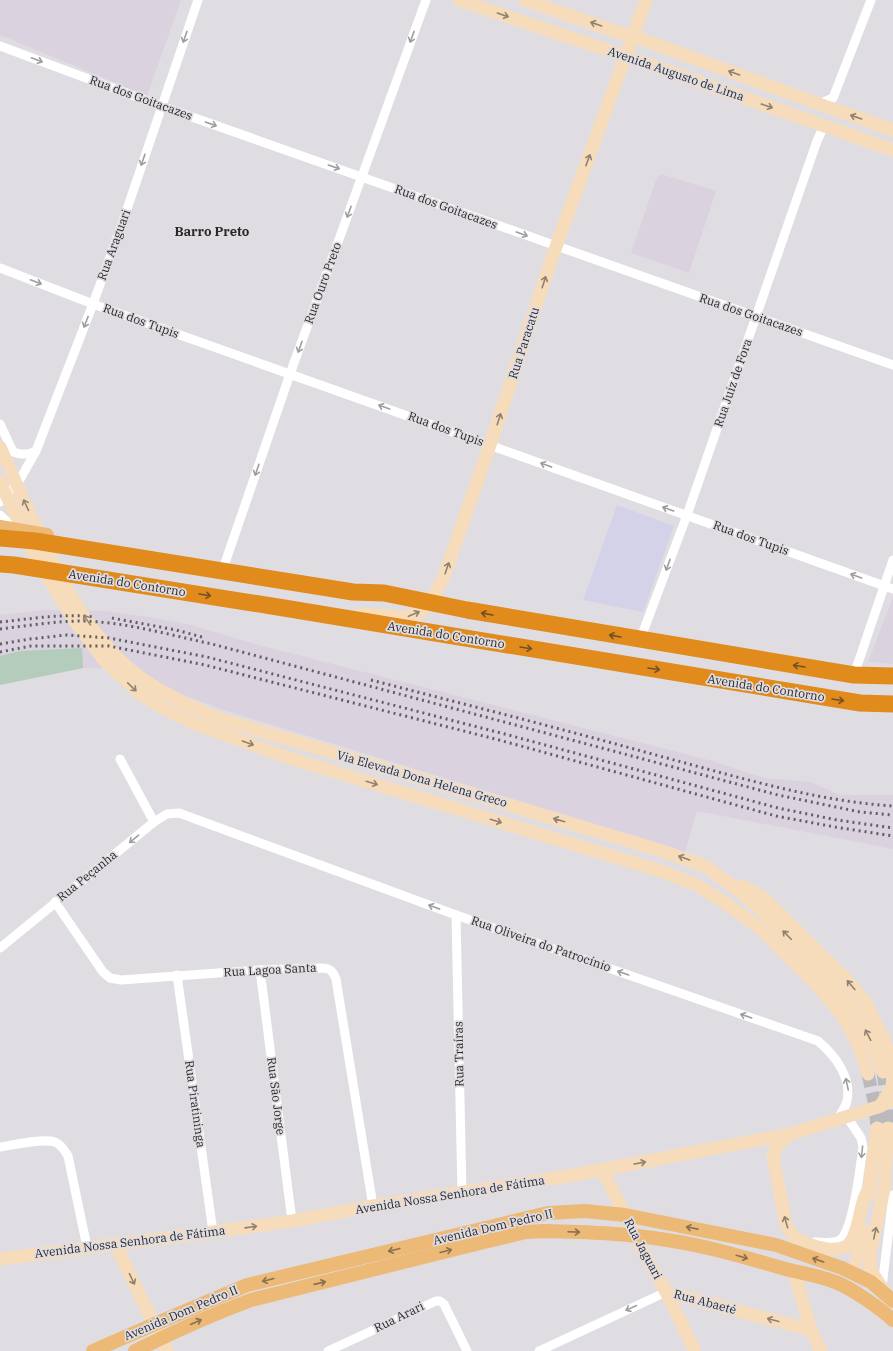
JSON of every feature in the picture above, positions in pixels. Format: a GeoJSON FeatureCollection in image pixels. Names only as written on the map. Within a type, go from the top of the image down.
{"type":"FeatureCollection","features":[{"type":"Feature","properties":{"kind":"highway"},"geometry":{"type":"LineString","coordinates":[[0,538],[35,542],[353,592],[384,593],[466,610],[854,675],[893,676]]}},
{"type":"Feature","properties":{"kind":"highway","name":"Avenida do Contorno"},"geometry":{"type":"LineString","coordinates":[[0,564],[29,567],[852,702],[893,704]]}},
{"type":"Feature","properties":{"kind":"main road","name":"Avenida Augusto de Lima"},"geometry":{"type":"LineString","coordinates":[[459,0],[625,56],[893,150]]}},
{"type":"Feature","properties":{"kind":"main road","name":"Avenida Augusto de Lima"},"geometry":{"type":"LineString","coordinates":[[525,0],[620,33],[633,36],[893,130]]}},
{"type":"Feature","properties":{"kind":"main road","name":"Rua Paracatu"},"geometry":{"type":"LineString","coordinates":[[349,619],[360,614],[407,617],[419,613],[430,603],[443,579],[557,246],[646,0]]}},
{"type":"Feature","properties":{"kind":"main road","name":"Via Elevada Dona Helena Greco"},"geometry":{"type":"LineString","coordinates":[[0,448],[58,573],[107,655],[162,691],[217,718],[660,850],[705,866],[742,893],[825,975],[852,1007],[870,1038],[883,1072]]}},
{"type":"Feature","properties":{"kind":"main road","name":"Via Elevada Dona Helena Greco"},"geometry":{"type":"LineString","coordinates":[[0,483],[32,549],[74,620],[107,655],[138,692],[164,708],[198,725],[289,758],[658,870],[697,885],[727,904],[762,930],[816,984],[842,1015],[860,1046],[868,1074]]}},
{"type":"Feature","properties":{"kind":"main road"},"geometry":{"type":"LineString","coordinates":[[0,527],[224,566],[356,586],[384,593]]}},
{"type":"Feature","properties":{"kind":"main road"},"geometry":{"type":"LineString","coordinates":[[705,866],[765,899],[845,978],[866,1003],[889,1046],[893,1073],[892,1087],[887,1104]]}},
{"type":"Feature","properties":{"kind":"main road","name":"Avenida Nossa Senhora de Fátima"},"geometry":{"type":"LineString","coordinates":[[0,1259],[292,1221],[373,1206],[602,1170],[790,1134],[887,1104],[893,1099]]}},
{"type":"Feature","properties":{"kind":"main road"},"geometry":{"type":"LineString","coordinates":[[854,1292],[854,1274],[882,1128],[884,1189],[870,1254],[871,1271],[892,1301]]}},
{"type":"Feature","properties":{"kind":"main road"},"geometry":{"type":"LineString","coordinates":[[790,1134],[777,1146],[773,1156],[786,1225],[792,1235],[804,1244],[829,1250],[847,1247],[854,1237],[864,1199],[870,1188]]}},
{"type":"Feature","properties":{"kind":"main road","name":"Rua Jaguari"},"geometry":{"type":"LineString","coordinates":[[602,1170],[695,1351]]}},
{"type":"Feature","properties":{"kind":"main road","name":"Avenida Dom Pedro II"},"geometry":{"type":"LineString","coordinates":[[93,1351],[247,1286],[548,1213],[585,1211],[625,1215],[776,1245],[842,1268],[871,1282],[892,1301]]}},
{"type":"Feature","properties":{"kind":"main road","name":"Avenida Dom Pedro II"},"geometry":{"type":"LineString","coordinates":[[136,1351],[225,1309],[251,1300],[526,1232],[543,1231],[636,1236],[667,1240],[722,1251],[794,1272],[836,1282],[854,1292],[887,1314],[893,1320]]}},
{"type":"Feature","properties":{"kind":"main road"},"geometry":{"type":"LineString","coordinates":[[115,1244],[167,1351]]}},
{"type":"Feature","properties":{"kind":"main road"},"geometry":{"type":"LineString","coordinates":[[794,1272],[811,1330],[821,1351]]}},
{"type":"Feature","properties":{"kind":"main road","name":"Rua Abaeté"},"geometry":{"type":"LineString","coordinates":[[666,1292],[811,1330]]}},
{"type":"Feature","properties":{"kind":"street","name":"Rua Araguari"},"geometry":{"type":"LineString","coordinates":[[0,502],[19,481],[36,451],[93,304],[124,218],[198,0]]}},
{"type":"Feature","properties":{"kind":"street","name":"Rua Ouro Preto"},"geometry":{"type":"LineString","coordinates":[[224,566],[290,374],[426,0]]}},
{"type":"Feature","properties":{"kind":"street"},"geometry":{"type":"LineString","coordinates":[[819,104],[833,98],[871,0]]}},
{"type":"Feature","properties":{"kind":"street","name":"Rua dos Goitacazes"},"geometry":{"type":"LineString","coordinates":[[0,46],[161,106],[893,365]]}},
{"type":"Feature","properties":{"kind":"street","name":"Rua Juiz de Fora"},"geometry":{"type":"LineString","coordinates":[[640,640],[687,515],[817,141],[824,126]]}},
{"type":"Feature","properties":{"kind":"street","name":"Rua dos Tupis"},"geometry":{"type":"LineString","coordinates":[[0,268],[93,304],[893,589]]}},
{"type":"Feature","properties":{"kind":"street"},"geometry":{"type":"LineString","coordinates":[[0,424],[13,452],[27,455],[36,451]]}},
{"type":"Feature","properties":{"kind":"street"},"geometry":{"type":"LineString","coordinates":[[0,463],[5,461],[13,452]]}},
{"type":"Feature","properties":{"kind":"street"},"geometry":{"type":"LineString","coordinates":[[0,483],[19,481]]}},
{"type":"Feature","properties":{"kind":"street"},"geometry":{"type":"LineString","coordinates":[[0,516],[16,530]]}},
{"type":"Feature","properties":{"kind":"street"},"geometry":{"type":"LineString","coordinates":[[854,675],[893,560]]}},
{"type":"Feature","properties":{"kind":"street"},"geometry":{"type":"LineString","coordinates":[[120,759],[154,822]]}},
{"type":"Feature","properties":{"kind":"street","name":"Rua Peçanha"},"geometry":{"type":"LineString","coordinates":[[0,948],[154,822],[167,814],[178,813]]}},
{"type":"Feature","properties":{"kind":"street","name":"Rua Oliveira do Patrocínio"},"geometry":{"type":"LineString","coordinates":[[178,813],[456,915],[818,1041],[830,1051],[844,1074],[848,1089],[842,1118]]}},
{"type":"Feature","properties":{"kind":"street","name":"Rua Lagoa Santa"},"geometry":{"type":"LineString","coordinates":[[55,902],[103,972],[110,978],[121,980],[260,970],[328,968],[334,974],[336,979],[373,1206]]}},
{"type":"Feature","properties":{"kind":"street","name":"Rua Traíras"},"geometry":{"type":"LineString","coordinates":[[456,915],[462,1193]]}},
{"type":"Feature","properties":{"kind":"street","name":"Rua São Jorge"},"geometry":{"type":"LineString","coordinates":[[260,970],[292,1221]]}},
{"type":"Feature","properties":{"kind":"street","name":"Rua Piratininga"},"geometry":{"type":"LineString","coordinates":[[177,976],[213,1232]]}},
{"type":"Feature","properties":{"kind":"street"},"geometry":{"type":"LineString","coordinates":[[804,1244],[839,1241],[845,1234],[850,1222],[863,1147],[861,1138],[842,1118]]}},
{"type":"Feature","properties":{"kind":"street"},"geometry":{"type":"LineString","coordinates":[[0,1147],[47,1140],[56,1142],[63,1148],[68,1156],[87,1247]]}},
{"type":"Feature","properties":{"kind":"street"},"geometry":{"type":"LineString","coordinates":[[882,1287],[893,1195]]}},
{"type":"Feature","properties":{"kind":"street","name":"Rua Abaeté"},"geometry":{"type":"LineString","coordinates":[[539,1351],[666,1292]]}},
{"type":"Feature","properties":{"kind":"street","name":"Rua Arari"},"geometry":{"type":"LineString","coordinates":[[328,1351],[433,1301],[440,1301],[444,1304],[467,1351]]}},
{"type":"Feature","properties":{"kind":"shaded area"},"geometry":{"type":"Polygon","coordinates":[[[0,0],[181,0],[147,96],[0,35],[0,0]]]}},
{"type":"Feature","properties":{"kind":"shaded area"},"geometry":{"type":"Polygon","coordinates":[[[661,174],[716,191],[689,273],[631,253],[657,177],[661,174]]]}},
{"type":"Feature","properties":{"kind":"shaded area"},"geometry":{"type":"Polygon","coordinates":[[[617,505],[674,526],[643,612],[583,600],[617,505]]]}},
{"type":"Feature","properties":{"kind":"shaded area"},"geometry":{"type":"Polygon","coordinates":[[[893,597],[893,664],[868,662],[893,597]]]}},
{"type":"Feature","properties":{"kind":"shaded area"},"geometry":{"type":"Polygon","coordinates":[[[44,610],[105,611],[191,625],[255,644],[709,760],[764,778],[811,782],[840,795],[893,795],[893,849],[697,811],[685,852],[223,710],[165,688],[139,669],[83,668],[0,685],[0,615],[44,610]]]}},
{"type":"Feature","properties":{"kind":"green space"},"geometry":{"type":"Polygon","coordinates":[[[82,648],[83,668],[0,685],[0,656],[20,651],[82,648]]]}},
{"type":"Feature","properties":{"kind":"tunnel"},"geometry":{"type":"LineString","coordinates":[[883,1072],[887,1100],[888,1128]]}},
{"type":"Feature","properties":{"kind":"tunnel"},"geometry":{"type":"LineString","coordinates":[[868,1074],[875,1105],[877,1128]]}},
{"type":"Feature","properties":{"kind":"railway"},"geometry":{"type":"LineString","coordinates":[[0,622],[59,616],[94,617]]}},
{"type":"Feature","properties":{"kind":"railway"},"geometry":{"type":"LineString","coordinates":[[112,618],[176,630],[202,637]]}},
{"type":"Feature","properties":{"kind":"railway"},"geometry":{"type":"LineString","coordinates":[[0,629],[82,621],[115,624],[148,630],[212,644],[778,795],[860,812],[893,815]]}},
{"type":"Feature","properties":{"kind":"railway"},"geometry":{"type":"LineString","coordinates":[[0,644],[67,635],[109,638],[207,657],[501,733],[778,808],[837,820],[893,828]]}},
{"type":"Feature","properties":{"kind":"railway"},"geometry":{"type":"LineString","coordinates":[[0,652],[31,646],[109,646],[205,665],[499,740],[776,816],[893,836]]}},
{"type":"Feature","properties":{"kind":"railway"},"geometry":{"type":"LineString","coordinates":[[371,680],[777,787],[835,799],[893,806]]}},
{"type":"Feature","properties":{"kind":"district","name":"Barro Preto"},"geometry":{"type":"Point","coordinates":[212,231]}}]}
